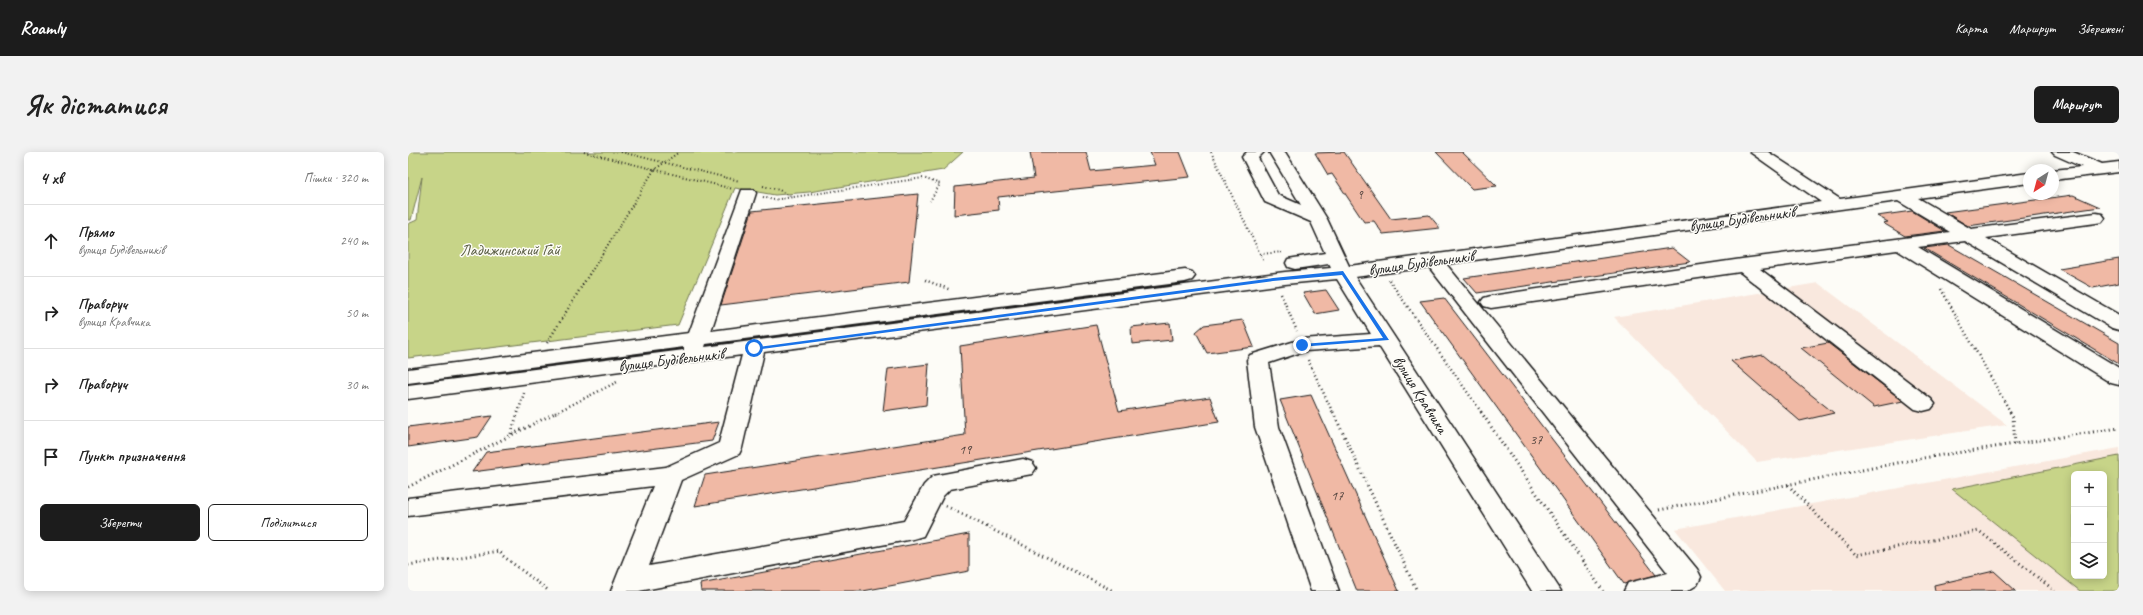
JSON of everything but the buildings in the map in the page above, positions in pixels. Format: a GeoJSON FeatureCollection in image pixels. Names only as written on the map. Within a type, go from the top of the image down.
{"type":"FeatureCollection","features":[{"type":"Feature","properties":{"kind":"street"},"geometry":{"type":"LineString","coordinates":[[1256,152],[1250,158],[1271,198],[1318,219]]}},
{"type":"Feature","properties":{"kind":"street","name":"вулиця Кравчика"},"geometry":{"type":"LineString","coordinates":[[1277,152],[1318,219],[1340,265],[1547,591]]}},
{"type":"Feature","properties":{"kind":"street"},"geometry":{"type":"LineString","coordinates":[[1758,152],[1837,205]]}},
{"type":"Feature","properties":{"kind":"street"},"geometry":{"type":"LineString","coordinates":[[2060,152],[2101,169]]}},
{"type":"Feature","properties":{"kind":"street"},"geometry":{"type":"LineString","coordinates":[[2059,174],[2119,167]]}},
{"type":"Feature","properties":{"kind":"street","name":"вулиця Будівельників"},"geometry":{"type":"LineString","coordinates":[[408,392],[695,347],[754,348],[922,318],[1279,279],[1340,265],[1434,260],[2023,179]]}},
{"type":"Feature","properties":{"kind":"street"},"geometry":{"type":"LineString","coordinates":[[695,347],[751,189]]}},
{"type":"Feature","properties":{"kind":"street"},"geometry":{"type":"LineString","coordinates":[[1900,195],[1965,235],[2119,324]]}},
{"type":"Feature","properties":{"kind":"street"},"geometry":{"type":"LineString","coordinates":[[1491,302],[1900,244],[2096,218]]}},
{"type":"Feature","properties":{"kind":"street"},"geometry":{"type":"LineString","coordinates":[[1900,244],[2119,378]]}},
{"type":"Feature","properties":{"kind":"street"},"geometry":{"type":"LineString","coordinates":[[1434,260],[1687,577],[1680,582],[1638,591]]}},
{"type":"Feature","properties":{"kind":"street"},"geometry":{"type":"LineString","coordinates":[[1742,266],[1923,404]]}},
{"type":"Feature","properties":{"kind":"street"},"geometry":{"type":"LineString","coordinates":[[408,376],[695,347],[922,318]]}},
{"type":"Feature","properties":{"kind":"street"},"geometry":{"type":"LineString","coordinates":[[1325,591],[1267,427],[1258,360],[1302,345],[1387,339]]}},
{"type":"Feature","properties":{"kind":"street"},"geometry":{"type":"LineString","coordinates":[[408,507],[670,475],[730,448],[754,348]]}},
{"type":"Feature","properties":{"kind":"street"},"geometry":{"type":"LineString","coordinates":[[626,586],[913,529],[930,497],[942,482],[1023,468]]}},
{"type":"Feature","properties":{"kind":"street"},"geometry":{"type":"LineString","coordinates":[[626,586],[670,475]]}},
{"type":"Feature","properties":{"kind":"path"},"geometry":{"type":"LineString","coordinates":[[584,152],[654,170],[751,189],[779,190],[792,197]]}},
{"type":"Feature","properties":{"kind":"path"},"geometry":{"type":"LineString","coordinates":[[621,152],[751,189],[773,200],[923,178],[940,184],[930,201]]}},
{"type":"Feature","properties":{"kind":"path"},"geometry":{"type":"LineString","coordinates":[[545,345],[654,170],[679,152]]}},
{"type":"Feature","properties":{"kind":"path"},"geometry":{"type":"LineString","coordinates":[[1211,152],[1263,260]]}},
{"type":"Feature","properties":{"kind":"path"},"geometry":{"type":"LineString","coordinates":[[1385,275],[1509,452],[1603,591]]}},
{"type":"Feature","properties":{"kind":"path"},"geometry":{"type":"LineString","coordinates":[[1278,288],[1290,312],[1302,345],[1417,591]]}},
{"type":"Feature","properties":{"kind":"path"},"geometry":{"type":"LineString","coordinates":[[1940,288],[2013,417],[2015,444]]}},
{"type":"Feature","properties":{"kind":"path"},"geometry":{"type":"LineString","coordinates":[[408,486],[624,378]]}},
{"type":"Feature","properties":{"kind":"path"},"geometry":{"type":"LineString","coordinates":[[511,435],[526,386]]}},
{"type":"Feature","properties":{"kind":"path"},"geometry":{"type":"LineString","coordinates":[[1637,514],[1923,458],[2119,428]]}},
{"type":"Feature","properties":{"kind":"path"},"geometry":{"type":"LineString","coordinates":[[1788,485],[1856,555],[1979,531],[2055,591]]}},
{"type":"Feature","properties":{"kind":"path"},"geometry":{"type":"LineString","coordinates":[[930,497],[1114,591]]}},
{"type":"Feature","properties":{"kind":"path"},"geometry":{"type":"LineString","coordinates":[[408,565],[500,551],[503,556],[549,591]]}},
{"type":"Feature","properties":{"kind":"shaded area"},"geometry":{"type":"Polygon","coordinates":[[[1818,283],[2007,425],[1757,462],[1614,317],[1818,283]]]}},
{"type":"Feature","properties":{"kind":"shaded area"},"geometry":{"type":"Polygon","coordinates":[[[2119,448],[2119,591],[1725,591],[1675,529],[2119,448]]]}},
{"type":"Feature","properties":{"kind":"green space","name":"Ладижинський Гай"},"geometry":{"type":"Polygon","coordinates":[[[408,152],[963,152],[943,170],[809,192],[775,195],[735,188],[678,325],[408,358],[408,224],[417,220],[422,177],[411,220],[408,220],[408,152]]]}},
{"type":"Feature","properties":{"kind":"green space"},"geometry":{"type":"Polygon","coordinates":[[[2119,456],[2119,591],[2080,591],[1952,489],[2119,456]]]}},
{"type":"Feature","properties":{"kind":"route"},"geometry":{"type":"LineString","coordinates":[[754,348],[1285,278],[1343,273],[1387,339],[1302,345]]}}]}
